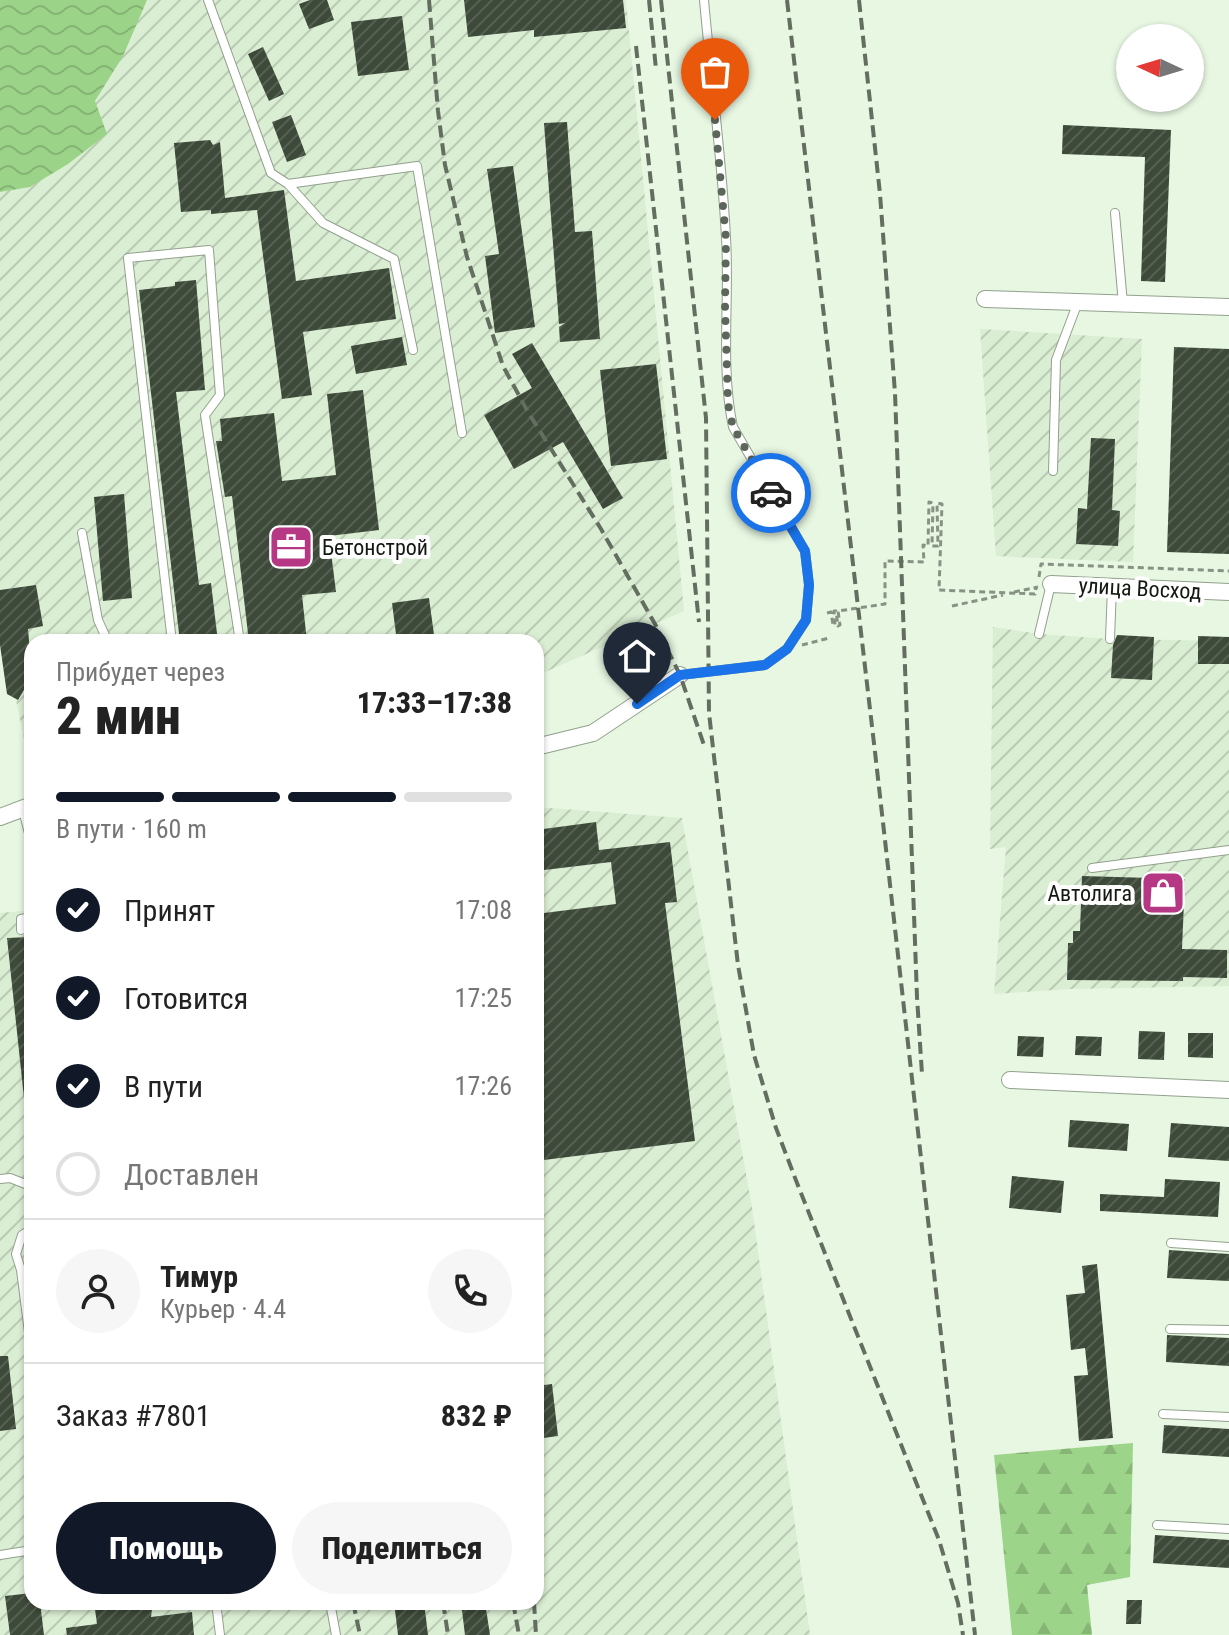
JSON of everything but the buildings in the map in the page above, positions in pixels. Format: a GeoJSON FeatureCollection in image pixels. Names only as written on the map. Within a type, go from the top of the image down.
{"type":"FeatureCollection","features":[{"type":"Feature","properties":{"kind":"street"},"geometry":{"type":"LineString","coordinates":[[985,299],[1229,307]]}},
{"type":"Feature","properties":{"kind":"street","name":"улица Восход"},"geometry":{"type":"LineString","coordinates":[[1051,584],[1229,592]]}},
{"type":"Feature","properties":{"kind":"street"},"geometry":{"type":"LineString","coordinates":[[544,745],[593,733],[680,675]]}},
{"type":"Feature","properties":{"kind":"street"},"geometry":{"type":"LineString","coordinates":[[0,817],[24,809]]}},
{"type":"Feature","properties":{"kind":"street"},"geometry":{"type":"LineString","coordinates":[[1010,1080],[1229,1090]]}},
{"type":"Feature","properties":{"kind":"lane"},"geometry":{"type":"LineString","coordinates":[[208,0],[271,173],[288,184],[323,223],[394,259],[413,350]]}},
{"type":"Feature","properties":{"kind":"lane"},"geometry":{"type":"LineString","coordinates":[[680,675],[765,665],[787,649],[806,620],[808,573],[805,551],[733,427],[728,404],[726,239],[704,0]]}},
{"type":"Feature","properties":{"kind":"lane"},"geometry":{"type":"LineString","coordinates":[[288,184],[417,166],[462,433]]}},
{"type":"Feature","properties":{"kind":"lane"},"geometry":{"type":"LineString","coordinates":[[1115,213],[1123,304]]}},
{"type":"Feature","properties":{"kind":"lane"},"geometry":{"type":"LineString","coordinates":[[171,634],[159,552],[128,258],[209,250],[220,395],[205,415],[239,634]]}},
{"type":"Feature","properties":{"kind":"lane"},"geometry":{"type":"LineString","coordinates":[[1053,471],[1056,360],[1078,302]]}},
{"type":"Feature","properties":{"kind":"lane"},"geometry":{"type":"LineString","coordinates":[[82,533],[98,620],[104,634]]}},
{"type":"Feature","properties":{"kind":"lane"},"geometry":{"type":"LineString","coordinates":[[1039,634],[1051,584]]}},
{"type":"Feature","properties":{"kind":"lane"},"geometry":{"type":"LineString","coordinates":[[1110,639],[1112,586]]}},
{"type":"Feature","properties":{"kind":"lane"},"geometry":{"type":"LineString","coordinates":[[1092,868],[1229,850]]}},
{"type":"Feature","properties":{"kind":"lane"},"geometry":{"type":"LineString","coordinates":[[21,930],[21,919],[24,918]]}},
{"type":"Feature","properties":{"kind":"lane"},"geometry":{"type":"LineString","coordinates":[[0,1179],[10,1178],[24,1183]]}},
{"type":"Feature","properties":{"kind":"lane"},"geometry":{"type":"LineString","coordinates":[[24,1234],[16,1254],[24,1293]]}},
{"type":"Feature","properties":{"kind":"lane"},"geometry":{"type":"LineString","coordinates":[[1171,1243],[1229,1247]]}},
{"type":"Feature","properties":{"kind":"lane"},"geometry":{"type":"LineString","coordinates":[[1170,1329],[1229,1330]]}},
{"type":"Feature","properties":{"kind":"lane"},"geometry":{"type":"LineString","coordinates":[[1163,1414],[1229,1417]]}},
{"type":"Feature","properties":{"kind":"lane"},"geometry":{"type":"LineString","coordinates":[[1157,1525],[1229,1529]]}},
{"type":"Feature","properties":{"kind":"lane"},"geometry":{"type":"LineString","coordinates":[[0,1555],[24,1551]]}},
{"type":"Feature","properties":{"kind":"lane"},"geometry":{"type":"LineString","coordinates":[[217,1610],[220,1635]]}},
{"type":"Feature","properties":{"kind":"lane"},"geometry":{"type":"LineString","coordinates":[[331,1610],[336,1635]]}},
{"type":"Feature","properties":{"kind":"path"},"geometry":{"type":"LineString","coordinates":[[827,613],[831,612],[835,625],[836,611],[838,626],[838,611],[885,604],[885,561],[924,562],[923,545],[928,546],[929,502],[933,503],[932,546],[938,546],[937,503],[942,504],[939,590],[952,591]]}},
{"type":"Feature","properties":{"kind":"path"},"geometry":{"type":"LineString","coordinates":[[952,606],[1051,584]]}},
{"type":"Feature","properties":{"kind":"path"},"geometry":{"type":"LineString","coordinates":[[787,649],[829,638]]}},
{"type":"Feature","properties":{"kind":"shaded area"},"geometry":{"type":"Polygon","coordinates":[[[0,0],[626,0],[684,611],[544,672],[544,634],[24,634],[24,739],[0,623],[0,0]]]}},
{"type":"Feature","properties":{"kind":"shaded area"},"geometry":{"type":"Polygon","coordinates":[[[980,329],[1142,339],[1133,562],[996,556],[980,329]]]}},
{"type":"Feature","properties":{"kind":"shaded area"},"geometry":{"type":"Polygon","coordinates":[[[993,627],[1110,639],[1229,641],[1229,986],[1070,989],[994,994],[1006,847],[990,849],[993,627]]]}},
{"type":"Feature","properties":{"kind":"shaded area"},"geometry":{"type":"Polygon","coordinates":[[[544,808],[682,818],[752,1207],[810,1635],[0,1635],[0,913],[24,911],[24,1610],[544,1610],[544,808]]]}},
{"type":"Feature","properties":{"kind":"green space"},"geometry":{"type":"Polygon","coordinates":[[[1133,1443],[1130,1577],[1087,1585],[1092,1635],[1012,1635],[994,1455],[1133,1443]]]}},
{"type":"Feature","properties":{"kind":"water"},"geometry":{"type":"Polygon","coordinates":[[[0,0],[147,0],[123,56],[95,101],[107,134],[68,164],[30,187],[0,192],[0,0]]]}},
{"type":"Feature","properties":{"kind":"railway"},"geometry":{"type":"LineString","coordinates":[[429,0],[445,165],[467,257],[503,366],[655,624],[680,675],[705,748]]}},
{"type":"Feature","properties":{"kind":"railway"},"geometry":{"type":"LineString","coordinates":[[649,0],[656,69]]}},
{"type":"Feature","properties":{"kind":"railway"},"geometry":{"type":"LineString","coordinates":[[661,0],[706,418],[709,713],[738,965],[754,1055],[776,1128],[939,1540],[958,1603],[963,1635]]}},
{"type":"Feature","properties":{"kind":"railway"},"geometry":{"type":"LineString","coordinates":[[787,0],[975,1635]]}},
{"type":"Feature","properties":{"kind":"railway"},"geometry":{"type":"LineString","coordinates":[[859,0],[880,194],[895,393],[922,1074]]}},
{"type":"Feature","properties":{"kind":"railway"},"geometry":{"type":"LineString","coordinates":[[636,46],[699,622]]}},
{"type":"Feature","properties":{"kind":"railway"},"geometry":{"type":"LineString","coordinates":[[355,1610],[360,1635]]}},
{"type":"Feature","properties":{"kind":"railway"},"geometry":{"type":"LineString","coordinates":[[444,1610],[448,1635]]}},
{"type":"Feature","properties":{"kind":"railway"},"geometry":{"type":"LineString","coordinates":[[514,1610],[519,1635]]}},
{"type":"Feature","properties":{"kind":"railway"},"geometry":{"type":"LineString","coordinates":[[534,1610],[536,1635]]}},
{"type":"Feature","properties":{"kind":"way so far"},"geometry":{"type":"LineString","coordinates":[[715,120],[726,239],[728,404],[733,427],[771,493]]}},
{"type":"Feature","properties":{"kind":"place","name":"Бетонстрой"},"geometry":{"type":"Point","coordinates":[291,547]}},
{"type":"Feature","properties":{"kind":"place","name":"Автолига"},"geometry":{"type":"Point","coordinates":[1163,893]}},
{"type":"Feature","properties":{"kind":"route"},"geometry":{"type":"LineString","coordinates":[[637,704],[680,675],[765,665],[787,649],[806,620],[809,585],[805,551],[771,493]]}}]}
